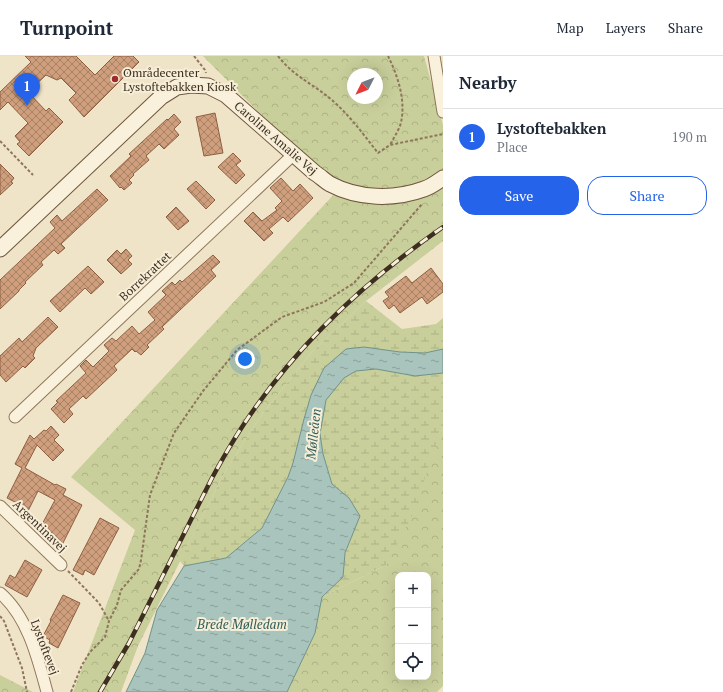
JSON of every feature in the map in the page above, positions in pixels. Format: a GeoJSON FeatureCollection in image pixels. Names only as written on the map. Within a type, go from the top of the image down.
{"type":"FeatureCollection","features":[{"type":"Feature","properties":{"kind":"street"},"geometry":{"type":"LineString","coordinates":[[434,56],[443,112]]}},
{"type":"Feature","properties":{"kind":"street","name":"Caroline Amalie Vej"},"geometry":{"type":"LineString","coordinates":[[0,249],[161,97],[177,87],[192,85],[208,86],[226,95],[293,155],[330,184],[351,192],[376,196],[394,196],[425,189],[443,178]]}},
{"type":"Feature","properties":{"kind":"street","name":"Borrekrattet"},"geometry":{"type":"LineString","coordinates":[[15,417],[293,155]]}},
{"type":"Feature","properties":{"kind":"street","name":"Argentinavej"},"geometry":{"type":"LineString","coordinates":[[0,506],[61,564]]}},
{"type":"Feature","properties":{"kind":"street","name":"Lystoftevej"},"geometry":{"type":"LineString","coordinates":[[0,593],[18,614],[29,636],[48,692]]}},
{"type":"Feature","properties":{"kind":"path"},"geometry":{"type":"LineString","coordinates":[[194,56],[205,70],[208,86]]}},
{"type":"Feature","properties":{"kind":"path"},"geometry":{"type":"LineString","coordinates":[[278,56],[285,66],[333,101],[358,126],[378,153],[390,145],[443,134]]}},
{"type":"Feature","properties":{"kind":"path"},"geometry":{"type":"LineString","coordinates":[[388,56],[399,84],[402,107],[400,125],[390,145]]}},
{"type":"Feature","properties":{"kind":"path"},"geometry":{"type":"LineString","coordinates":[[0,142],[33,175]]}},
{"type":"Feature","properties":{"kind":"path"},"geometry":{"type":"LineString","coordinates":[[71,692],[82,665],[90,652],[105,637],[109,621],[117,605],[120,590],[139,569],[150,495],[174,433],[203,391],[237,350],[282,317],[324,302],[354,283],[423,203]]}},
{"type":"Feature","properties":{"kind":"path"},"geometry":{"type":"LineString","coordinates":[[61,564],[99,603],[109,621]]}},
{"type":"Feature","properties":{"kind":"path"},"geometry":{"type":"LineString","coordinates":[[0,616],[4,621],[22,668],[27,692]]}},
{"type":"Feature","properties":{"kind":"green space"},"geometry":{"type":"Polygon","coordinates":[[[203,56],[424,56],[443,125],[443,241],[366,301],[310,354],[260,417],[223,475],[138,646],[121,692],[73,692],[135,530],[71,477],[337,191],[203,56]]]}},
{"type":"Feature","properties":{"kind":"green space"},"geometry":{"type":"Polygon","coordinates":[[[366,301],[402,329],[436,324],[443,318],[443,430],[440,431],[414,512],[386,565],[322,597],[343,577],[345,554],[360,516],[349,498],[332,484],[326,463],[288,477],[262,528],[226,558],[184,566],[180,561],[223,475],[260,417],[310,354],[366,301]]]}},
{"type":"Feature","properties":{"kind":"green space"},"geometry":{"type":"Polygon","coordinates":[[[443,430],[443,686],[437,692],[287,692],[315,633],[322,597],[386,565],[440,431],[443,430]]]}},
{"type":"Feature","properties":{"kind":"green space"},"geometry":{"type":"Polygon","coordinates":[[[0,675],[33,692],[0,692],[0,675]]]}},
{"type":"Feature","properties":{"kind":"water","name":"Brede Mølledam"},"geometry":{"type":"Polygon","coordinates":[[[364,347],[400,352],[425,353],[443,349],[443,373],[415,376],[376,369],[356,371],[344,378],[326,400],[320,434],[323,454],[332,484],[349,498],[360,516],[345,553],[343,577],[322,597],[315,633],[287,692],[126,692],[145,653],[157,610],[184,566],[226,558],[262,528],[288,477],[311,395],[324,368],[346,349],[364,347]]]}},
{"type":"Feature","properties":{"kind":"building"},"geometry":{"type":"Polygon","coordinates":[[[25,56],[76,56],[95,75],[114,56],[133,56],[139,62],[84,117],[69,100],[76,93],[61,78],[57,80],[46,75],[28,92],[46,111],[49,108],[63,122],[29,156],[17,144],[20,142],[15,136],[28,123],[8,102],[0,110],[0,92],[31,62],[25,56]]]}},
{"type":"Feature","properties":{"kind":"building"},"geometry":{"type":"Polygon","coordinates":[[[215,113],[223,153],[204,156],[196,117],[215,113]]]}},
{"type":"Feature","properties":{"kind":"building"},"geometry":{"type":"Polygon","coordinates":[[[174,114],[181,122],[174,129],[179,135],[164,149],[159,144],[146,156],[149,160],[133,174],[134,175],[129,180],[132,183],[124,190],[121,187],[120,188],[110,176],[131,156],[129,154],[174,114]]]}},
{"type":"Feature","properties":{"kind":"building"},"geometry":{"type":"Polygon","coordinates":[[[233,153],[241,161],[236,165],[245,175],[236,184],[218,167],[233,153]]]}},
{"type":"Feature","properties":{"kind":"building"},"geometry":{"type":"Polygon","coordinates":[[[0,164],[14,178],[11,182],[13,183],[0,195],[0,164]]]}},
{"type":"Feature","properties":{"kind":"building"},"geometry":{"type":"Polygon","coordinates":[[[281,178],[293,191],[300,184],[313,198],[288,222],[283,217],[269,229],[273,233],[264,241],[244,221],[253,212],[262,221],[277,210],[275,208],[282,201],[270,188],[281,178]]]}},
{"type":"Feature","properties":{"kind":"building"},"geometry":{"type":"Polygon","coordinates":[[[196,181],[215,200],[206,209],[187,189],[196,181]]]}},
{"type":"Feature","properties":{"kind":"building"},"geometry":{"type":"Polygon","coordinates":[[[97,189],[108,200],[61,244],[65,248],[58,254],[54,250],[41,262],[43,265],[0,309],[0,280],[55,228],[50,222],[57,215],[62,221],[97,189]]]}},
{"type":"Feature","properties":{"kind":"building"},"geometry":{"type":"Polygon","coordinates":[[[176,207],[189,221],[178,230],[166,217],[176,207]]]}},
{"type":"Feature","properties":{"kind":"building"},"geometry":{"type":"Polygon","coordinates":[[[126,249],[132,256],[128,260],[132,264],[121,274],[107,260],[117,250],[121,254],[126,249]]]}},
{"type":"Feature","properties":{"kind":"building"},"geometry":{"type":"Polygon","coordinates":[[[213,255],[220,262],[211,270],[216,276],[162,327],[164,329],[147,345],[149,347],[141,355],[132,349],[114,366],[117,370],[86,399],[83,396],[69,409],[73,414],[64,423],[51,409],[58,402],[56,401],[86,373],[80,366],[86,360],[93,367],[109,351],[104,345],[112,338],[116,341],[132,326],[139,334],[155,320],[148,312],[166,295],[162,291],[172,282],[175,285],[180,280],[182,282],[213,255]]]}},
{"type":"Feature","properties":{"kind":"building"},"geometry":{"type":"Polygon","coordinates":[[[88,266],[104,282],[91,294],[85,288],[60,312],[50,301],[88,266]]]}},
{"type":"Feature","properties":{"kind":"building"},"geometry":{"type":"Polygon","coordinates":[[[431,268],[443,284],[443,292],[427,304],[422,297],[400,313],[394,305],[389,309],[383,301],[389,297],[385,292],[406,276],[412,283],[431,268]]]}},
{"type":"Feature","properties":{"kind":"building"},"geometry":{"type":"Polygon","coordinates":[[[48,317],[58,327],[36,348],[33,356],[35,358],[25,368],[23,366],[6,382],[0,375],[0,356],[19,338],[22,342],[48,317]]]}},
{"type":"Feature","properties":{"kind":"building"},"geometry":{"type":"Polygon","coordinates":[[[51,426],[59,435],[54,440],[64,450],[53,461],[37,445],[25,468],[55,485],[56,484],[66,489],[63,495],[82,505],[62,545],[50,539],[52,536],[39,530],[55,500],[38,491],[28,511],[18,506],[19,504],[7,498],[22,468],[15,464],[30,435],[34,439],[51,426]]]}},
{"type":"Feature","properties":{"kind":"building"},"geometry":{"type":"Polygon","coordinates":[[[100,518],[119,528],[94,575],[85,570],[83,575],[73,570],[100,518]]]}},
{"type":"Feature","properties":{"kind":"building"},"geometry":{"type":"Polygon","coordinates":[[[25,560],[42,570],[27,597],[5,585],[10,575],[15,578],[25,560]]]}},
{"type":"Feature","properties":{"kind":"building"},"geometry":{"type":"Polygon","coordinates":[[[63,595],[80,603],[58,648],[49,643],[50,640],[43,636],[63,595]]]}},
{"type":"Feature","properties":{"kind":"railway"},"geometry":{"type":"LineString","coordinates":[[100,692],[129,643],[212,478],[232,442],[255,408],[296,356],[341,309],[390,266],[443,227]]}},
{"type":"Feature","properties":{"kind":"place","name":"Områdecenter Lystoftebakken Kiosk"},"geometry":{"type":"Point","coordinates":[115,79]}},
{"type":"Feature","properties":{"kind":"place","name":"Lystoftebakken"},"geometry":{"type":"Point","coordinates":[27,106]}},
{"type":"Feature","properties":{"kind":"water label","name":"Mølleåen"},"geometry":{"type":"Point","coordinates":[313,434]}}]}
